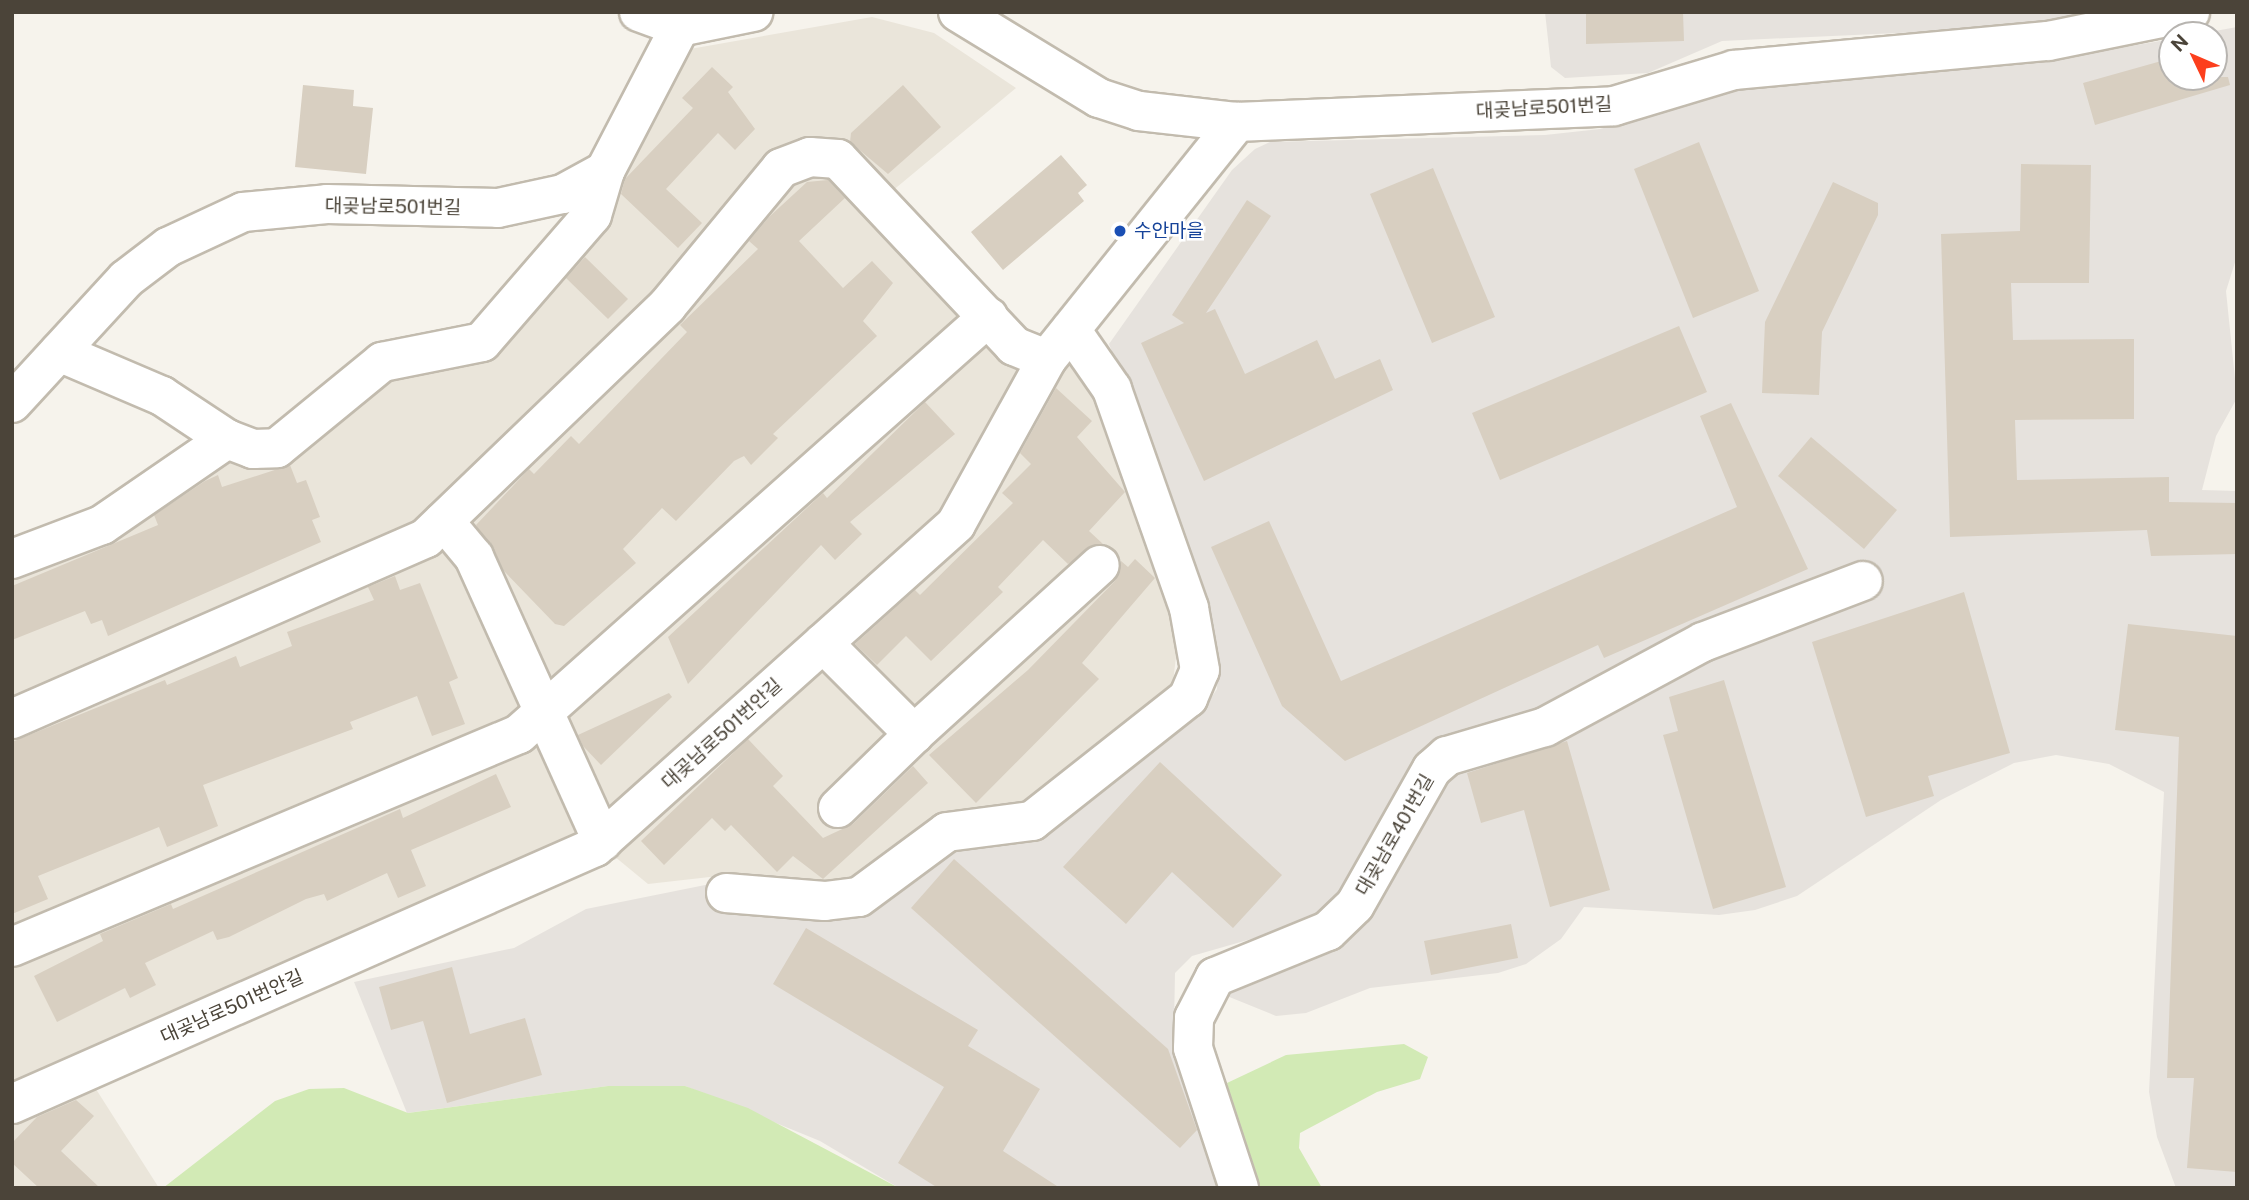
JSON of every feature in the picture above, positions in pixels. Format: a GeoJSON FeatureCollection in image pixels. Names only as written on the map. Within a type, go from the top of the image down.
{"type":"FeatureCollection","features":[{"type":"Feature","properties":{"kind":"lane"},"geometry":{"type":"LineString","coordinates":[[639,12],[680,27],[752,12]]}},
{"type":"Feature","properties":{"kind":"lane","name":"대곶남로501번길"},"geometry":{"type":"LineString","coordinates":[[958,12],[1099,98],[1139,111],[1237,122],[1614,106],[1734,70],[2048,41],[2190,12]]}},
{"type":"Feature","properties":{"kind":"lane"},"geometry":{"type":"LineString","coordinates":[[59,352],[162,396],[227,439],[253,449],[277,448],[382,362],[414,351],[464,348],[498,331],[592,215],[605,170],[680,27]]}},
{"type":"Feature","properties":{"kind":"lane","name":"대곶남로501번안길"},"geometry":{"type":"LineString","coordinates":[[12,1104],[602,841],[956,524],[1047,359],[1237,122]]}},
{"type":"Feature","properties":{"kind":"lane"},"geometry":{"type":"LineString","coordinates":[[12,719],[296,599],[426,538],[667,306],[790,164],[838,159],[1014,346],[1047,359]]}},
{"type":"Feature","properties":{"kind":"lane","name":"대곶남로501번길"},"geometry":{"type":"LineString","coordinates":[[12,403],[59,352],[89,313],[147,262],[202,227],[243,212],[327,204],[498,208],[563,194],[605,170]]}},
{"type":"Feature","properties":{"kind":"lane"},"geometry":{"type":"LineString","coordinates":[[12,947],[519,734],[988,317]]}},
{"type":"Feature","properties":{"kind":"lane"},"geometry":{"type":"LineString","coordinates":[[726,892],[825,901],[859,897],[947,832],[1032,821],[1188,698],[1200,670],[1189,608],[1112,389],[1070,330]]}},
{"type":"Feature","properties":{"kind":"lane"},"geometry":{"type":"LineString","coordinates":[[12,559],[102,525],[227,439]]}},
{"type":"Feature","properties":{"kind":"lane"},"geometry":{"type":"LineString","coordinates":[[444,522],[474,557],[548,709],[602,841]]}},
{"type":"Feature","properties":{"kind":"lane"},"geometry":{"type":"LineString","coordinates":[[838,808],[914,734],[1100,565]]}},
{"type":"Feature","properties":{"kind":"lane","name":"대곶남로401번길"},"geometry":{"type":"LineString","coordinates":[[1239,1188],[1193,1048],[1194,1018],[1215,977],[1328,931],[1355,905],[1432,769],[1447,756],[1545,727],[1703,642],[1863,581]]}},
{"type":"Feature","properties":{"kind":"lane"},"geometry":{"type":"LineString","coordinates":[[823,643],[914,734]]}},
{"type":"Feature","properties":{"kind":"shaded area"},"geometry":{"type":"Polygon","coordinates":[[[1545,12],[2105,12],[1985,29],[1722,41],[1648,73],[1565,78],[1551,67],[1545,12]]]}},
{"type":"Feature","properties":{"kind":"shaded area"},"geometry":{"type":"Polygon","coordinates":[[[872,17],[934,33],[1016,88],[879,202],[1047,359],[1082,364],[1178,640],[1173,682],[1159,713],[1041,798],[842,885],[745,873],[648,884],[614,856],[94,1086],[159,1188],[12,1188],[12,571],[203,469],[278,449],[365,376],[482,353],[690,49],[872,17]]]}},
{"type":"Feature","properties":{"kind":"shaded area"},"geometry":{"type":"Polygon","coordinates":[[[2237,27],[2237,256],[2226,291],[2237,398],[2216,436],[2202,490],[2237,491],[2237,1188],[2176,1188],[2157,1137],[2149,1092],[2164,792],[2109,764],[2056,755],[2014,763],[1941,800],[1797,896],[1755,910],[1719,915],[1584,907],[1561,939],[1526,964],[1498,973],[1370,988],[1306,1013],[1276,1016],[1222,994],[1317,957],[1348,935],[1448,771],[1873,590],[1868,560],[1716,620],[1555,705],[1462,732],[1331,905],[1307,923],[1192,956],[1175,973],[1174,1025],[1226,1188],[899,1188],[820,1141],[685,1086],[608,1086],[407,1113],[354,982],[514,948],[586,909],[725,881],[819,916],[956,845],[1031,837],[1060,825],[1205,707],[1217,689],[1218,665],[1173,510],[1109,344],[1232,170],[1255,149],[1270,142],[1545,135],[1600,129],[1749,86],[2049,60],[2158,41],[2158,91],[2228,91],[2228,29],[2237,27]]]}},
{"type":"Feature","properties":{"kind":"green space"},"geometry":{"type":"Polygon","coordinates":[[[1404,1044],[1428,1057],[1420,1079],[1377,1092],[1300,1133],[1299,1148],[1322,1188],[1254,1188],[1227,1083],[1286,1055],[1404,1044]]]}},
{"type":"Feature","properties":{"kind":"green space"},"geometry":{"type":"Polygon","coordinates":[[[608,1086],[685,1086],[748,1108],[899,1188],[163,1188],[275,1101],[309,1089],[344,1088],[408,1113],[608,1086]]]}},
{"type":"Feature","properties":{"kind":"building"},"geometry":{"type":"Polygon","coordinates":[[[1586,12],[1683,12],[1684,41],[1586,44],[1586,12]]]}},
{"type":"Feature","properties":{"kind":"building"},"geometry":{"type":"Polygon","coordinates":[[[2158,62],[2158,91],[2210,91],[2095,125],[2083,83],[2158,62]]]}},
{"type":"Feature","properties":{"kind":"building"},"geometry":{"type":"Polygon","coordinates":[[[712,67],[733,87],[728,92],[755,129],[735,150],[718,133],[666,189],[702,223],[678,248],[621,194],[625,179],[693,108],[682,98],[712,67]]]}},
{"type":"Feature","properties":{"kind":"building"},"geometry":{"type":"Polygon","coordinates":[[[303,85],[354,90],[353,106],[373,108],[366,174],[295,167],[303,85]]]}},
{"type":"Feature","properties":{"kind":"building"},"geometry":{"type":"Polygon","coordinates":[[[903,85],[941,127],[888,174],[850,142],[851,133],[903,85]]]}},
{"type":"Feature","properties":{"kind":"building"},"geometry":{"type":"Polygon","coordinates":[[[1699,142],[1759,291],[1693,318],[1634,169],[1699,142]]]}},
{"type":"Feature","properties":{"kind":"building"},"geometry":{"type":"Polygon","coordinates":[[[1061,155],[1087,185],[1078,193],[1084,201],[1003,270],[971,232],[1061,155]]]}},
{"type":"Feature","properties":{"kind":"building"},"geometry":{"type":"Polygon","coordinates":[[[2021,164],[2091,165],[2089,283],[2011,283],[2013,340],[2134,339],[2134,419],[2015,420],[2017,480],[2169,477],[2169,502],[2237,503],[2237,554],[2151,556],[2147,530],[1950,537],[1941,234],[2020,231],[2021,164]]]}},
{"type":"Feature","properties":{"kind":"building"},"geometry":{"type":"Polygon","coordinates":[[[1433,168],[1495,317],[1432,343],[1370,194],[1433,168]]]}},
{"type":"Feature","properties":{"kind":"building"},"geometry":{"type":"Polygon","coordinates":[[[828,180],[845,198],[799,241],[843,288],[872,261],[893,283],[863,321],[877,336],[773,434],[778,438],[751,465],[744,456],[734,461],[676,521],[662,508],[623,549],[636,563],[564,626],[555,624],[504,571],[476,525],[529,469],[534,474],[571,436],[579,444],[687,332],[680,325],[758,249],[749,241],[769,217],[807,182],[828,180]]]}},
{"type":"Feature","properties":{"kind":"building"},"geometry":{"type":"Polygon","coordinates":[[[1833,182],[1878,203],[1878,215],[1822,332],[1819,395],[1762,393],[1765,322],[1833,182]]]}},
{"type":"Feature","properties":{"kind":"building"},"geometry":{"type":"Polygon","coordinates":[[[1247,200],[1271,216],[1206,313],[1215,309],[1245,374],[1317,340],[1335,379],[1380,359],[1393,390],[1204,481],[1141,343],[1184,323],[1172,315],[1247,200]]]}},
{"type":"Feature","properties":{"kind":"building"},"geometry":{"type":"Polygon","coordinates":[[[585,257],[628,299],[608,319],[566,278],[585,257]]]}},
{"type":"Feature","properties":{"kind":"building"},"geometry":{"type":"Polygon","coordinates":[[[1679,326],[1707,392],[1500,480],[1472,413],[1679,326]]]}},
{"type":"Feature","properties":{"kind":"building"},"geometry":{"type":"Polygon","coordinates":[[[1056,388],[1092,421],[1077,437],[1125,492],[1089,531],[1103,544],[1068,564],[1043,540],[998,587],[1003,592],[931,661],[906,636],[877,665],[855,644],[915,590],[920,595],[1013,503],[1002,493],[1031,464],[1020,453],[1056,388]]]}},
{"type":"Feature","properties":{"kind":"building"},"geometry":{"type":"Polygon","coordinates":[[[925,402],[955,434],[850,522],[862,534],[835,560],[821,545],[688,684],[668,637],[823,493],[827,498],[925,402]]]}},
{"type":"Feature","properties":{"kind":"building"},"geometry":{"type":"Polygon","coordinates":[[[1731,403],[1808,569],[1604,658],[1598,645],[1345,761],[1282,706],[1211,547],[1269,521],[1341,681],[1737,507],[1700,416],[1731,403]]]}},
{"type":"Feature","properties":{"kind":"building"},"geometry":{"type":"Polygon","coordinates":[[[1811,437],[1897,510],[1864,549],[1778,476],[1811,437]]]}},
{"type":"Feature","properties":{"kind":"building"},"geometry":{"type":"Polygon","coordinates":[[[290,465],[297,483],[306,480],[320,517],[312,520],[321,542],[108,636],[102,620],[91,624],[85,611],[12,640],[12,586],[158,525],[154,515],[218,475],[222,487],[290,465]]]}},
{"type":"Feature","properties":{"kind":"building"},"geometry":{"type":"Polygon","coordinates":[[[1135,559],[1155,578],[1082,663],[1099,679],[976,803],[929,755],[1028,670],[1115,581],[1121,561],[1128,567],[1135,559]]]}},
{"type":"Feature","properties":{"kind":"building"},"geometry":{"type":"Polygon","coordinates":[[[395,576],[400,590],[420,583],[458,678],[449,682],[465,724],[432,736],[417,696],[350,722],[353,729],[203,785],[218,826],[167,847],[159,827],[38,876],[48,899],[12,914],[12,742],[165,680],[167,685],[236,656],[240,667],[292,646],[287,632],[374,600],[368,587],[395,576]]]}},
{"type":"Feature","properties":{"kind":"building"},"geometry":{"type":"Polygon","coordinates":[[[1964,592],[2010,753],[1928,776],[1934,796],[1866,817],[1812,642],[1964,592]]]}},
{"type":"Feature","properties":{"kind":"building"},"geometry":{"type":"Polygon","coordinates":[[[2128,624],[2237,636],[2237,1172],[2187,1168],[2194,1078],[2167,1078],[2179,737],[2115,730],[2128,624]]]}},
{"type":"Feature","properties":{"kind":"building"},"geometry":{"type":"Polygon","coordinates":[[[1724,680],[1786,887],[1713,909],[1663,735],[1678,731],[1669,697],[1724,680]]]}},
{"type":"Feature","properties":{"kind":"building"},"geometry":{"type":"Polygon","coordinates":[[[669,693],[672,697],[601,765],[583,746],[578,735],[669,693]]]}},
{"type":"Feature","properties":{"kind":"building"},"geometry":{"type":"Polygon","coordinates":[[[748,739],[783,776],[773,786],[823,838],[853,824],[913,766],[928,783],[823,879],[793,856],[777,872],[731,825],[725,831],[712,818],[664,865],[641,841],[748,739]]]}},
{"type":"Feature","properties":{"kind":"building"},"geometry":{"type":"Polygon","coordinates":[[[1567,741],[1610,890],[1550,907],[1524,810],[1481,823],[1467,773],[1567,741]]]}},
{"type":"Feature","properties":{"kind":"building"},"geometry":{"type":"Polygon","coordinates":[[[1160,762],[1282,875],[1233,928],[1172,872],[1126,924],[1063,867],[1160,762]]]}},
{"type":"Feature","properties":{"kind":"building"},"geometry":{"type":"Polygon","coordinates":[[[496,774],[511,807],[411,850],[426,886],[398,898],[387,873],[327,901],[324,894],[306,899],[229,937],[217,940],[213,931],[145,963],[156,985],[130,998],[125,988],[57,1022],[34,976],[103,941],[100,934],[171,904],[173,909],[400,809],[403,818],[496,774]]]}},
{"type":"Feature","properties":{"kind":"building"},"geometry":{"type":"Polygon","coordinates":[[[954,859],[1168,1049],[1197,1130],[1180,1148],[911,908],[954,859]]]}},
{"type":"Feature","properties":{"kind":"building"},"geometry":{"type":"Polygon","coordinates":[[[1511,924],[1518,958],[1431,975],[1424,941],[1511,924]]]}},
{"type":"Feature","properties":{"kind":"building"},"geometry":{"type":"Polygon","coordinates":[[[806,928],[978,1030],[968,1046],[1040,1089],[1003,1151],[1060,1188],[938,1188],[898,1163],[944,1087],[773,984],[806,928]]]}},
{"type":"Feature","properties":{"kind":"building"},"geometry":{"type":"Polygon","coordinates":[[[452,967],[470,1034],[525,1018],[542,1075],[447,1103],[423,1021],[391,1030],[379,987],[452,967]]]}},
{"type":"Feature","properties":{"kind":"building"},"geometry":{"type":"Polygon","coordinates":[[[76,1100],[94,1116],[61,1151],[100,1188],[39,1188],[12,1163],[12,1143],[37,1117],[76,1100]]]}},
{"type":"Feature","properties":{"kind":"place","name":"수안마을"},"geometry":{"type":"Point","coordinates":[1120,231]}}]}
